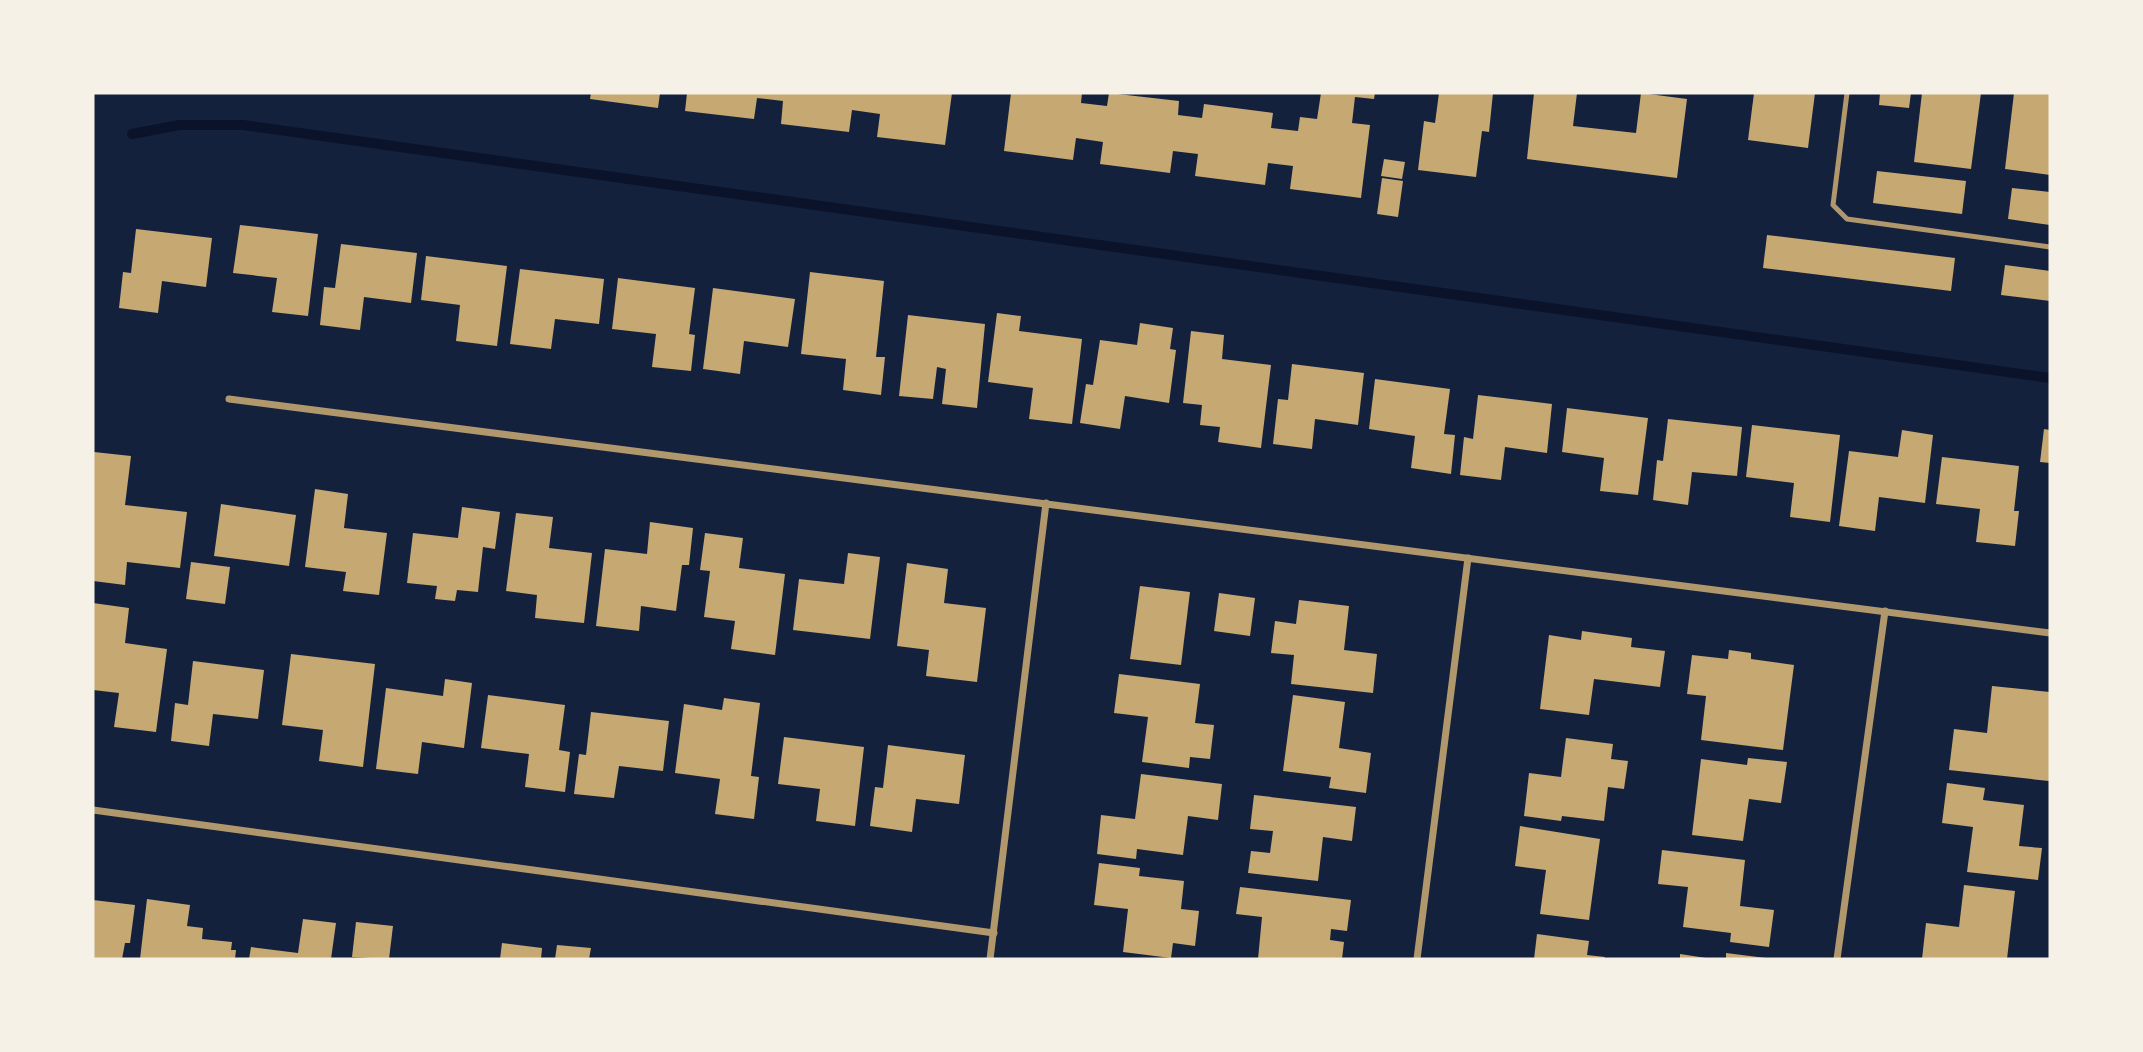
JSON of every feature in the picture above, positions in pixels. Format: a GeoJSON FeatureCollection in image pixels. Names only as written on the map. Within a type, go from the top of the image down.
{"type":"FeatureCollection","features":[{"type":"Feature","properties":{"kind":"street"},"geometry":{"type":"LineString","coordinates":[[229,398],[2050,633]]}},
{"type":"Feature","properties":{"kind":"street"},"geometry":{"type":"LineString","coordinates":[[990,959],[1046,503]]}},
{"type":"Feature","properties":{"kind":"street"},"geometry":{"type":"LineString","coordinates":[[1417,959],[1468,558]]}},
{"type":"Feature","properties":{"kind":"street"},"geometry":{"type":"LineString","coordinates":[[1837,959],[1885,611]]}},
{"type":"Feature","properties":{"kind":"street"},"geometry":{"type":"LineString","coordinates":[[93,810],[994,933]]}},
{"type":"Feature","properties":{"kind":"lane"},"geometry":{"type":"LineString","coordinates":[[1847,93],[1833,205],[1847,219],[2050,247]]}},
{"type":"Feature","properties":{"kind":"building"},"geometry":{"type":"Polygon","coordinates":[[[591,93],[660,93],[658,108],[590,99],[591,93]]]}},
{"type":"Feature","properties":{"kind":"building"},"geometry":{"type":"Polygon","coordinates":[[[687,93],[952,93],[945,145],[877,137],[880,114],[852,110],[849,132],[781,124],[783,101],[757,98],[754,119],[685,111],[687,93]]]}},
{"type":"Feature","properties":{"kind":"building"},"geometry":{"type":"Polygon","coordinates":[[[1011,93],[1082,93],[1081,103],[1107,106],[1109,93],[1179,101],[1178,115],[1202,118],[1204,104],[1273,113],[1271,128],[1298,131],[1300,117],[1317,119],[1321,93],[1375,93],[1374,99],[1355,97],[1352,123],[1370,125],[1361,198],[1290,189],[1293,166],[1268,163],[1265,185],[1195,176],[1198,154],[1173,151],[1170,173],[1100,164],[1103,142],[1076,138],[1073,160],[1004,151],[1011,93]]]}},
{"type":"Feature","properties":{"kind":"building"},"geometry":{"type":"Polygon","coordinates":[[[1439,93],[1493,93],[1489,132],[1482,131],[1476,177],[1418,170],[1424,121],[1435,123],[1439,93]]]}},
{"type":"Feature","properties":{"kind":"building"},"geometry":{"type":"Polygon","coordinates":[[[1534,93],[1577,93],[1573,126],[1636,133],[1641,93],[1687,99],[1677,178],[1527,159],[1534,93]]]}},
{"type":"Feature","properties":{"kind":"building"},"geometry":{"type":"Polygon","coordinates":[[[1754,93],[1815,93],[1808,148],[1748,140],[1754,93]]]}},
{"type":"Feature","properties":{"kind":"building"},"geometry":{"type":"Polygon","coordinates":[[[1880,93],[1911,93],[1909,108],[1879,105],[1880,93]]]}},
{"type":"Feature","properties":{"kind":"building"},"geometry":{"type":"Polygon","coordinates":[[[1922,93],[1981,93],[1971,169],[1914,162],[1922,93]]]}},
{"type":"Feature","properties":{"kind":"building"},"geometry":{"type":"Polygon","coordinates":[[[2014,93],[2050,93],[2050,175],[2005,169],[2014,93]]]}},
{"type":"Feature","properties":{"kind":"building"},"geometry":{"type":"Polygon","coordinates":[[[1384,159],[1405,162],[1402,179],[1381,176],[1384,159]]]}},
{"type":"Feature","properties":{"kind":"building"},"geometry":{"type":"Polygon","coordinates":[[[1877,171],[1966,181],[1962,214],[1873,203],[1877,171]]]}},
{"type":"Feature","properties":{"kind":"building"},"geometry":{"type":"Polygon","coordinates":[[[1382,178],[1403,181],[1398,217],[1377,214],[1382,178]]]}},
{"type":"Feature","properties":{"kind":"building"},"geometry":{"type":"Polygon","coordinates":[[[2012,188],[2050,192],[2050,225],[2008,219],[2012,188]]]}},
{"type":"Feature","properties":{"kind":"building"},"geometry":{"type":"Polygon","coordinates":[[[240,225],[318,234],[308,316],[272,312],[277,278],[233,273],[240,225]]]}},
{"type":"Feature","properties":{"kind":"building"},"geometry":{"type":"Polygon","coordinates":[[[136,229],[212,238],[206,287],[162,281],[158,313],[119,308],[123,272],[131,273],[136,229]]]}},
{"type":"Feature","properties":{"kind":"building"},"geometry":{"type":"Polygon","coordinates":[[[1767,235],[1955,258],[1951,291],[1763,268],[1767,235]]]}},
{"type":"Feature","properties":{"kind":"building"},"geometry":{"type":"Polygon","coordinates":[[[341,244],[417,253],[411,303],[364,297],[360,330],[320,325],[324,287],[335,288],[341,244]]]}},
{"type":"Feature","properties":{"kind":"building"},"geometry":{"type":"Polygon","coordinates":[[[426,256],[507,266],[497,346],[456,341],[460,305],[421,300],[426,256]]]}},
{"type":"Feature","properties":{"kind":"building"},"geometry":{"type":"Polygon","coordinates":[[[2005,265],[2050,271],[2050,301],[2001,295],[2005,265]]]}},
{"type":"Feature","properties":{"kind":"building"},"geometry":{"type":"Polygon","coordinates":[[[520,269],[604,279],[599,324],[555,319],[551,349],[510,344],[520,269]]]}},
{"type":"Feature","properties":{"kind":"building"},"geometry":{"type":"Polygon","coordinates":[[[810,272],[884,281],[876,357],[885,357],[881,395],[843,390],[846,359],[801,354],[810,272]]]}},
{"type":"Feature","properties":{"kind":"building"},"geometry":{"type":"Polygon","coordinates":[[[618,278],[695,288],[689,334],[695,335],[691,371],[652,367],[656,334],[612,329],[618,278]]]}},
{"type":"Feature","properties":{"kind":"building"},"geometry":{"type":"Polygon","coordinates":[[[713,288],[795,299],[788,347],[744,341],[740,374],[703,369],[713,288]]]}},
{"type":"Feature","properties":{"kind":"building"},"geometry":{"type":"Polygon","coordinates":[[[997,313],[1021,316],[1019,331],[1082,339],[1072,424],[1029,419],[1033,388],[988,382],[997,313]]]}},
{"type":"Feature","properties":{"kind":"building"},"geometry":{"type":"Polygon","coordinates":[[[908,315],[985,324],[977,408],[942,404],[946,369],[937,367],[933,399],[899,396],[908,315]]]}},
{"type":"Feature","properties":{"kind":"building"},"geometry":{"type":"Polygon","coordinates":[[[1140,323],[1173,328],[1170,349],[1176,350],[1169,403],[1125,396],[1120,429],[1080,423],[1086,384],[1093,385],[1100,340],[1137,345],[1140,323]]]}},
{"type":"Feature","properties":{"kind":"building"},"geometry":{"type":"Polygon","coordinates":[[[1191,331],[1224,335],[1222,359],[1271,365],[1261,448],[1218,442],[1220,427],[1200,425],[1202,405],[1183,403],[1191,331]]]}},
{"type":"Feature","properties":{"kind":"building"},"geometry":{"type":"Polygon","coordinates":[[[1292,364],[1364,373],[1358,425],[1315,419],[1312,449],[1273,444],[1278,399],[1288,400],[1292,364]]]}},
{"type":"Feature","properties":{"kind":"building"},"geometry":{"type":"Polygon","coordinates":[[[1375,379],[1450,389],[1444,434],[1455,435],[1451,474],[1411,468],[1415,436],[1369,429],[1375,379]]]}},
{"type":"Feature","properties":{"kind":"building"},"geometry":{"type":"Polygon","coordinates":[[[1478,395],[1552,404],[1547,453],[1505,447],[1501,480],[1460,475],[1464,437],[1473,439],[1478,395]]]}},
{"type":"Feature","properties":{"kind":"building"},"geometry":{"type":"Polygon","coordinates":[[[1567,408],[1648,418],[1638,495],[1600,491],[1604,458],[1562,452],[1567,408]]]}},
{"type":"Feature","properties":{"kind":"building"},"geometry":{"type":"Polygon","coordinates":[[[1668,419],[1742,427],[1737,476],[1692,472],[1688,505],[1653,500],[1657,460],[1663,461],[1668,419]]]}},
{"type":"Feature","properties":{"kind":"building"},"geometry":{"type":"Polygon","coordinates":[[[1752,425],[1840,435],[1830,522],[1790,517],[1794,483],[1746,477],[1752,425]]]}},
{"type":"Feature","properties":{"kind":"building"},"geometry":{"type":"Polygon","coordinates":[[[2044,429],[2050,430],[2050,463],[2040,462],[2044,429]]]}},
{"type":"Feature","properties":{"kind":"building"},"geometry":{"type":"Polygon","coordinates":[[[1902,430],[1933,435],[1925,503],[1879,497],[1875,531],[1839,526],[1849,451],[1898,457],[1902,430]]]}},
{"type":"Feature","properties":{"kind":"building"},"geometry":{"type":"Polygon","coordinates":[[[94,452],[131,456],[125,505],[187,512],[180,568],[127,562],[125,585],[93,581],[94,452]]]}},
{"type":"Feature","properties":{"kind":"building"},"geometry":{"type":"Polygon","coordinates":[[[1942,457],[2019,466],[2014,511],[2019,511],[2015,546],[1976,542],[1980,509],[1936,504],[1942,457]]]}},
{"type":"Feature","properties":{"kind":"building"},"geometry":{"type":"Polygon","coordinates":[[[315,489],[348,494],[344,528],[387,533],[379,595],[343,591],[346,572],[305,567],[315,489]]]}},
{"type":"Feature","properties":{"kind":"building"},"geometry":{"type":"Polygon","coordinates":[[[221,504],[296,515],[289,566],[214,556],[221,504]]]}},
{"type":"Feature","properties":{"kind":"building"},"geometry":{"type":"Polygon","coordinates":[[[462,507],[500,512],[495,549],[483,547],[478,592],[457,590],[455,601],[435,599],[437,586],[407,583],[413,533],[458,538],[462,507]]]}},
{"type":"Feature","properties":{"kind":"building"},"geometry":{"type":"Polygon","coordinates":[[[516,513],[553,517],[549,548],[592,553],[584,623],[535,618],[537,595],[506,591],[516,513]]]}},
{"type":"Feature","properties":{"kind":"building"},"geometry":{"type":"Polygon","coordinates":[[[650,522],[693,528],[689,565],[682,565],[676,611],[641,606],[639,631],[596,626],[605,549],[647,554],[650,522]]]}},
{"type":"Feature","properties":{"kind":"building"},"geometry":{"type":"Polygon","coordinates":[[[705,533],[743,538],[739,568],[785,574],[775,655],[731,649],[735,621],[704,617],[710,571],[700,570],[705,533]]]}},
{"type":"Feature","properties":{"kind":"building"},"geometry":{"type":"Polygon","coordinates":[[[848,553],[880,557],[870,639],[793,630],[799,579],[844,584],[848,553]]]}},
{"type":"Feature","properties":{"kind":"building"},"geometry":{"type":"Polygon","coordinates":[[[191,562],[230,567],[225,604],[186,599],[191,562]]]}},
{"type":"Feature","properties":{"kind":"building"},"geometry":{"type":"Polygon","coordinates":[[[907,563],[948,569],[944,603],[986,608],[977,682],[926,676],[929,650],[897,646],[907,563]]]}},
{"type":"Feature","properties":{"kind":"building"},"geometry":{"type":"Polygon","coordinates":[[[1140,586],[1190,592],[1181,665],[1130,659],[1140,586]]]}},
{"type":"Feature","properties":{"kind":"building"},"geometry":{"type":"Polygon","coordinates":[[[1219,593],[1255,598],[1250,636],[1214,631],[1219,593]]]}},
{"type":"Feature","properties":{"kind":"building"},"geometry":{"type":"Polygon","coordinates":[[[1299,600],[1349,606],[1344,650],[1377,654],[1373,693],[1291,684],[1294,655],[1271,653],[1275,621],[1296,624],[1299,600]]]}},
{"type":"Feature","properties":{"kind":"building"},"geometry":{"type":"Polygon","coordinates":[[[93,603],[129,608],[125,643],[167,649],[156,732],[114,727],[119,693],[93,690],[93,603]]]}},
{"type":"Feature","properties":{"kind":"building"},"geometry":{"type":"Polygon","coordinates":[[[1582,631],[1632,638],[1631,647],[1665,651],[1660,687],[1594,679],[1589,715],[1540,709],[1549,635],[1581,640],[1582,631]]]}},
{"type":"Feature","properties":{"kind":"building"},"geometry":{"type":"Polygon","coordinates":[[[1729,650],[1751,653],[1751,659],[1794,665],[1783,750],[1701,740],[1706,696],[1687,694],[1692,655],[1728,659],[1729,650]]]}},
{"type":"Feature","properties":{"kind":"building"},"geometry":{"type":"Polygon","coordinates":[[[291,654],[375,664],[363,767],[319,761],[323,730],[282,725],[291,654]]]}},
{"type":"Feature","properties":{"kind":"building"},"geometry":{"type":"Polygon","coordinates":[[[193,661],[264,670],[258,719],[213,714],[209,746],[171,741],[175,703],[188,705],[193,661]]]}},
{"type":"Feature","properties":{"kind":"building"},"geometry":{"type":"Polygon","coordinates":[[[1119,674],[1200,684],[1195,723],[1214,725],[1210,759],[1190,757],[1189,768],[1142,762],[1148,717],[1114,713],[1119,674]]]}},
{"type":"Feature","properties":{"kind":"building"},"geometry":{"type":"Polygon","coordinates":[[[445,679],[472,683],[464,748],[422,742],[418,774],[376,769],[386,688],[443,696],[445,679]]]}},
{"type":"Feature","properties":{"kind":"building"},"geometry":{"type":"Polygon","coordinates":[[[1992,686],[2050,692],[2049,781],[1949,770],[1954,729],[1987,733],[1992,686]]]}},
{"type":"Feature","properties":{"kind":"building"},"geometry":{"type":"Polygon","coordinates":[[[488,695],[565,705],[559,750],[570,752],[565,792],[525,787],[529,754],[481,748],[488,695]]]}},
{"type":"Feature","properties":{"kind":"building"},"geometry":{"type":"Polygon","coordinates":[[[1293,695],[1345,702],[1339,748],[1371,753],[1366,793],[1329,788],[1331,777],[1283,771],[1293,695]]]}},
{"type":"Feature","properties":{"kind":"building"},"geometry":{"type":"Polygon","coordinates":[[[724,698],[760,703],[751,776],[759,777],[754,819],[715,814],[720,779],[675,773],[684,704],[722,710],[724,698]]]}},
{"type":"Feature","properties":{"kind":"building"},"geometry":{"type":"Polygon","coordinates":[[[591,712],[669,721],[663,771],[619,766],[614,798],[574,794],[579,754],[586,755],[591,712]]]}},
{"type":"Feature","properties":{"kind":"building"},"geometry":{"type":"Polygon","coordinates":[[[784,737],[864,747],[855,826],[816,821],[820,789],[778,784],[784,737]]]}},
{"type":"Feature","properties":{"kind":"building"},"geometry":{"type":"Polygon","coordinates":[[[1566,738],[1613,744],[1611,759],[1628,761],[1624,789],[1608,787],[1604,821],[1562,816],[1561,821],[1524,816],[1529,773],[1561,777],[1566,738]]]}},
{"type":"Feature","properties":{"kind":"building"},"geometry":{"type":"Polygon","coordinates":[[[888,745],[965,755],[959,804],[916,799],[912,832],[870,826],[875,787],[883,788],[888,745]]]}},
{"type":"Feature","properties":{"kind":"building"},"geometry":{"type":"Polygon","coordinates":[[[1748,758],[1787,762],[1781,803],[1749,799],[1743,841],[1692,835],[1701,759],[1747,765],[1748,758]]]}},
{"type":"Feature","properties":{"kind":"building"},"geometry":{"type":"Polygon","coordinates":[[[1141,774],[1222,784],[1218,820],[1188,816],[1183,855],[1137,849],[1136,859],[1097,854],[1101,815],[1135,819],[1141,774]]]}},
{"type":"Feature","properties":{"kind":"building"},"geometry":{"type":"Polygon","coordinates":[[[1947,783],[1985,788],[1983,800],[2024,805],[2019,846],[2042,848],[2038,880],[1967,872],[1973,827],[1942,823],[1947,783]]]}},
{"type":"Feature","properties":{"kind":"building"},"geometry":{"type":"Polygon","coordinates":[[[1254,795],[1356,807],[1352,841],[1323,837],[1318,881],[1248,873],[1251,851],[1270,853],[1273,831],[1250,829],[1254,795]]]}},
{"type":"Feature","properties":{"kind":"building"},"geometry":{"type":"Polygon","coordinates":[[[1520,826],[1600,839],[1589,920],[1540,914],[1546,870],[1515,866],[1520,826]]]}},
{"type":"Feature","properties":{"kind":"building"},"geometry":{"type":"Polygon","coordinates":[[[1662,850],[1745,860],[1740,906],[1774,910],[1769,947],[1730,942],[1731,933],[1683,927],[1688,887],[1658,884],[1662,850]]]}},
{"type":"Feature","properties":{"kind":"building"},"geometry":{"type":"Polygon","coordinates":[[[1099,863],[1140,868],[1139,876],[1184,881],[1181,909],[1199,911],[1195,946],[1173,943],[1171,958],[1123,952],[1128,909],[1094,905],[1099,863]]]}},
{"type":"Feature","properties":{"kind":"building"},"geometry":{"type":"Polygon","coordinates":[[[1964,885],[2015,891],[2007,959],[1922,959],[1926,923],[1959,927],[1964,885]]]}},
{"type":"Feature","properties":{"kind":"building"},"geometry":{"type":"Polygon","coordinates":[[[1240,887],[1351,900],[1347,931],[1331,929],[1330,940],[1344,942],[1342,959],[1258,959],[1262,917],[1236,914],[1240,887]]]}},
{"type":"Feature","properties":{"kind":"building"},"geometry":{"type":"Polygon","coordinates":[[[147,899],[190,905],[187,926],[203,928],[202,939],[232,942],[231,950],[236,950],[235,959],[140,959],[147,899]]]}},
{"type":"Feature","properties":{"kind":"building"},"geometry":{"type":"Polygon","coordinates":[[[93,900],[135,905],[130,943],[125,943],[122,959],[93,959],[93,900]]]}},
{"type":"Feature","properties":{"kind":"building"},"geometry":{"type":"Polygon","coordinates":[[[303,919],[336,923],[331,959],[249,959],[251,947],[298,953],[303,919]]]}},
{"type":"Feature","properties":{"kind":"building"},"geometry":{"type":"Polygon","coordinates":[[[356,922],[393,926],[389,959],[352,957],[356,922]]]}},
{"type":"Feature","properties":{"kind":"building"},"geometry":{"type":"Polygon","coordinates":[[[1537,934],[1589,941],[1587,955],[1605,957],[1534,959],[1537,934]]]}},
{"type":"Feature","properties":{"kind":"building"},"geometry":{"type":"Polygon","coordinates":[[[502,943],[542,948],[541,959],[500,959],[502,943]]]}},
{"type":"Feature","properties":{"kind":"building"},"geometry":{"type":"Polygon","coordinates":[[[557,945],[591,948],[589,959],[555,959],[557,945]]]}},
{"type":"Feature","properties":{"kind":"building"},"geometry":{"type":"Polygon","coordinates":[[[1726,953],[1766,958],[1766,959],[1726,959],[1726,953]]]}},
{"type":"Feature","properties":{"kind":"building"},"geometry":{"type":"Polygon","coordinates":[[[1680,954],[1706,958],[1706,959],[1680,959],[1680,954]]]}},
{"type":"Feature","properties":{"kind":"waterway"},"geometry":{"type":"LineString","coordinates":[[132,134],[179,125],[243,125],[2050,378]]}}]}
